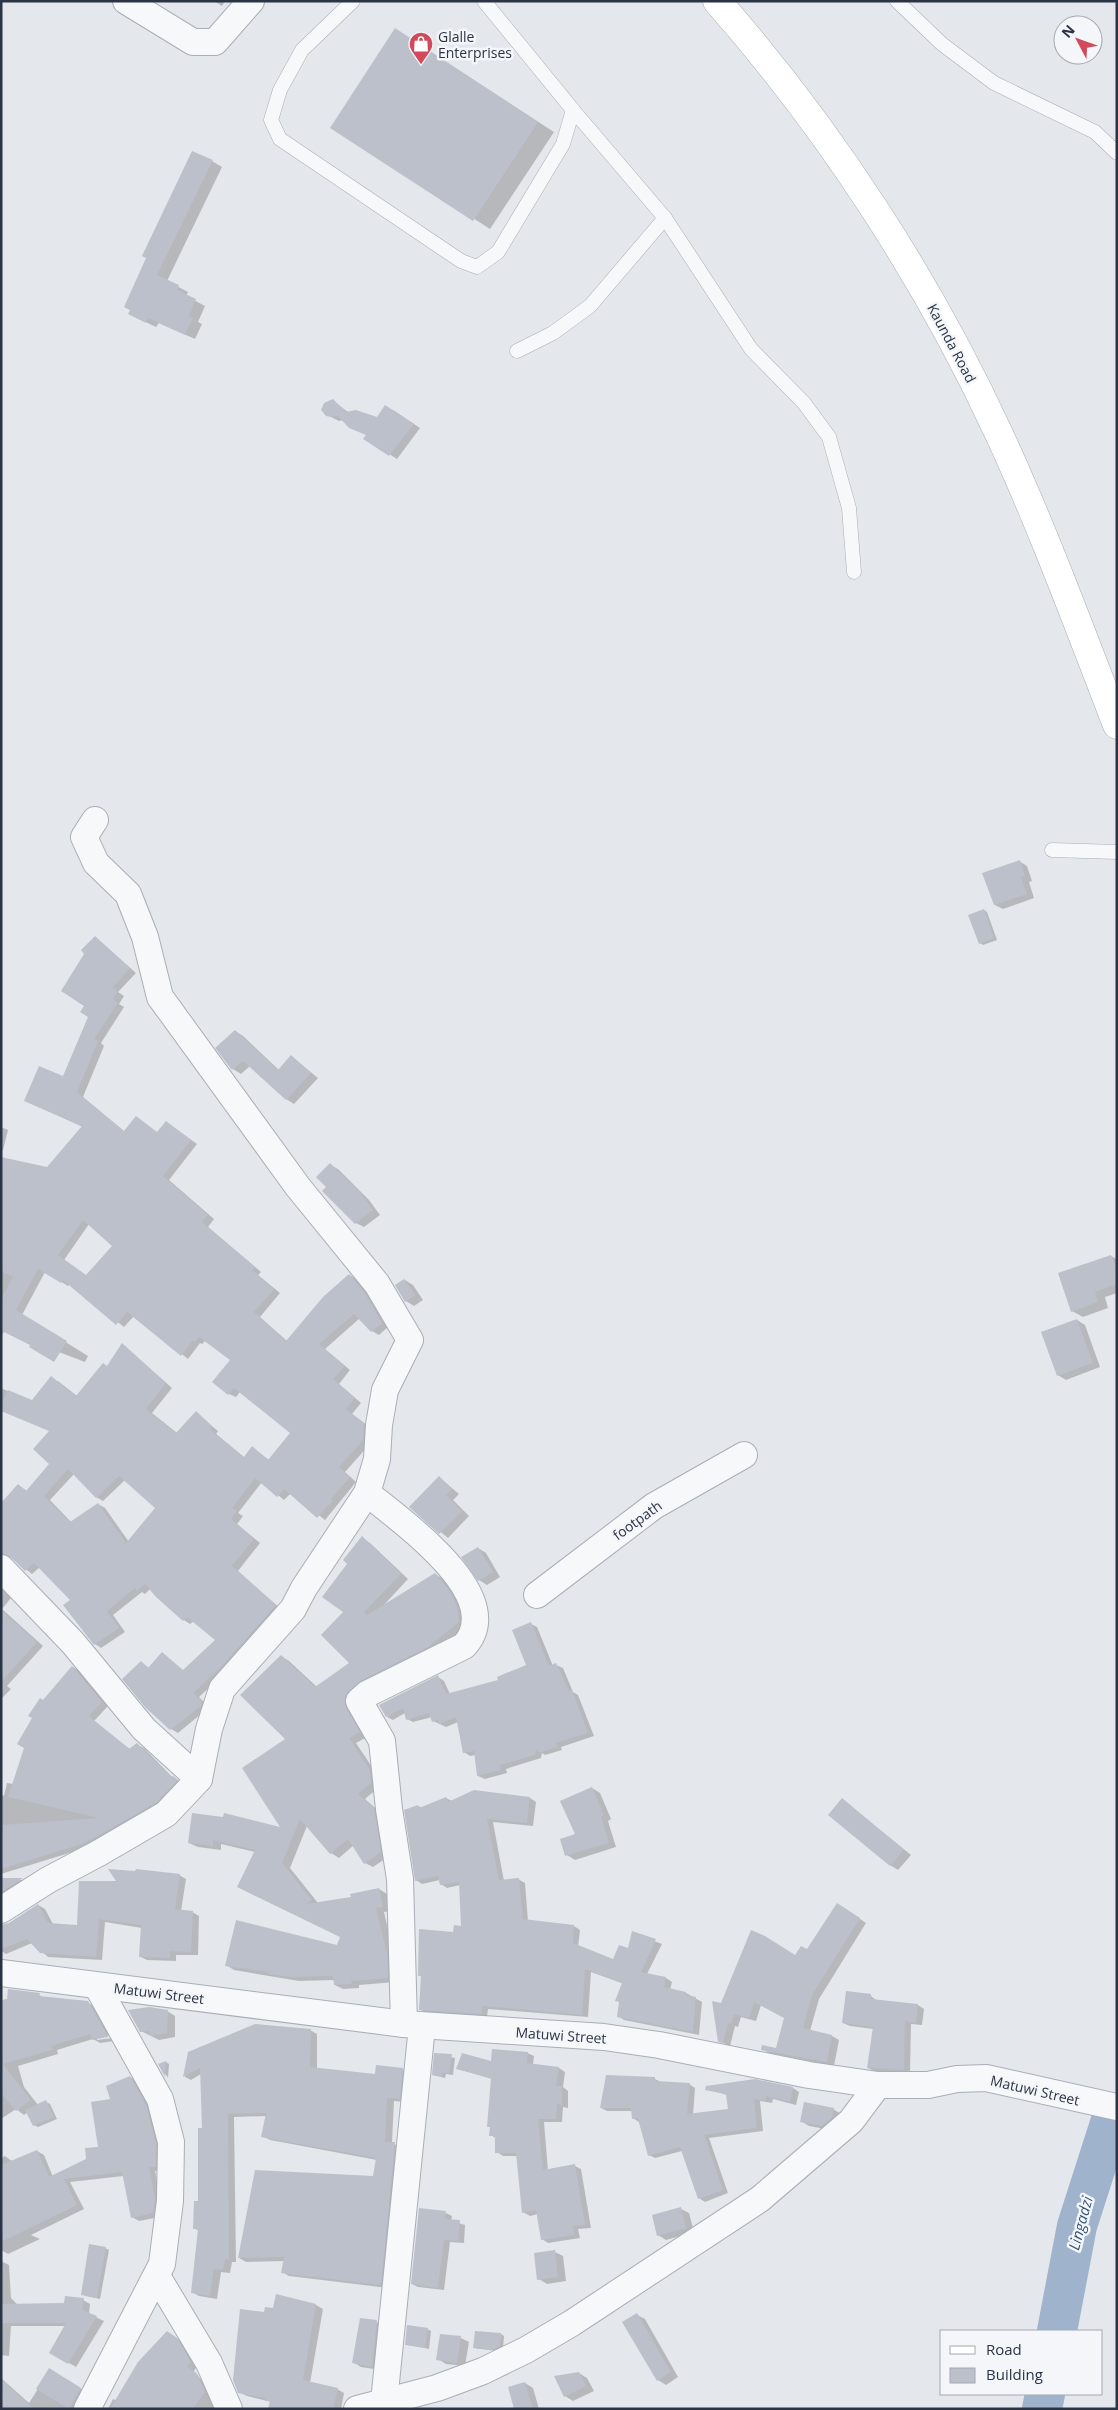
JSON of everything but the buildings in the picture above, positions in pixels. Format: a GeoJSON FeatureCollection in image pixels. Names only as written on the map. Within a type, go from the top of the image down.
{"type":"FeatureCollection","features":[{"type":"Feature","properties":{"kind":"main road","name":"Kaunda Road"},"geometry":{"type":"LineString","coordinates":[[717,1],[798,99],[880,219],[939,317],[998,433],[1026,494],[1117,725]]}},
{"type":"Feature","properties":{"kind":"street"},"geometry":{"type":"LineString","coordinates":[[126,1],[193,42],[215,42],[250,2]]}},
{"type":"Feature","properties":{"kind":"street"},"geometry":{"type":"LineString","coordinates":[[1,1910],[48,1880],[99,1854],[166,1814],[199,1779],[209,1729],[222,1689],[293,1609],[304,1588],[367,1493],[377,1459],[379,1425],[385,1390],[410,1340],[377,1284],[298,1187],[160,997],[145,937],[128,894],[96,863],[84,837],[95,820]]}},
{"type":"Feature","properties":{"kind":"street","name":"footpath"},"geometry":{"type":"LineString","coordinates":[[537,1596],[654,1506],[744,1456]]}},
{"type":"Feature","properties":{"kind":"street"},"geometry":{"type":"LineString","coordinates":[[367,1493],[434,1550],[464,1585],[473,1600],[476,1612],[476,1626],[473,1637],[464,1646],[366,1694],[359,1701],[382,1741],[388,1809],[400,1879],[413,2025],[384,2402]]}},
{"type":"Feature","properties":{"kind":"street"},"geometry":{"type":"LineString","coordinates":[[1,1568],[73,1643],[144,1729],[199,1779]]}},
{"type":"Feature","properties":{"kind":"street","name":"Matuwi Street"},"geometry":{"type":"LineString","coordinates":[[1,1973],[413,2025],[604,2037],[878,2085],[928,2085],[957,2079],[986,2078],[1117,2106]]}},
{"type":"Feature","properties":{"kind":"street"},"geometry":{"type":"LineString","coordinates":[[87,2409],[162,2264],[170,2201],[171,2142],[168,2123],[160,2099],[96,1986]]}},
{"type":"Feature","properties":{"kind":"street"},"geometry":{"type":"LineString","coordinates":[[357,2409],[437,2388],[484,2371],[526,2350],[572,2323],[760,2199],[851,2121],[878,2085]]}},
{"type":"Feature","properties":{"kind":"street"},"geometry":{"type":"LineString","coordinates":[[157,2276],[209,2363],[229,2409]]}},
{"type":"Feature","properties":{"kind":"lane"},"geometry":{"type":"LineString","coordinates":[[353,1],[302,50],[280,90],[271,120],[280,139],[461,260],[477,267],[498,252],[563,144],[572,110]]}},
{"type":"Feature","properties":{"kind":"lane"},"geometry":{"type":"LineString","coordinates":[[484,1],[572,110],[665,218],[751,349],[804,403],[829,437],[849,508],[854,572]]}},
{"type":"Feature","properties":{"kind":"lane"},"geometry":{"type":"LineString","coordinates":[[897,1],[942,44],[994,82],[1095,132],[1117,153]]}},
{"type":"Feature","properties":{"kind":"lane"},"geometry":{"type":"LineString","coordinates":[[517,351],[553,333],[590,306],[665,218]]}},
{"type":"Feature","properties":{"kind":"lane"},"geometry":{"type":"LineString","coordinates":[[1052,850],[1117,852]]}},
{"type":"Feature","properties":{"kind":"waterway","name":"Lingadzi"},"geometry":{"type":"LineString","coordinates":[[1057,2330],[1077,2226],[1112,2117]]}},
{"type":"Feature","properties":{"kind":"waterway","name":"Lingadzi"},"geometry":{"type":"LineString","coordinates":[[1042,2409],[1045,2395]]}},
{"type":"Feature","properties":{"kind":"place","name":"Glalle Enterprises"},"geometry":{"type":"Point","coordinates":[421,65]}}]}
